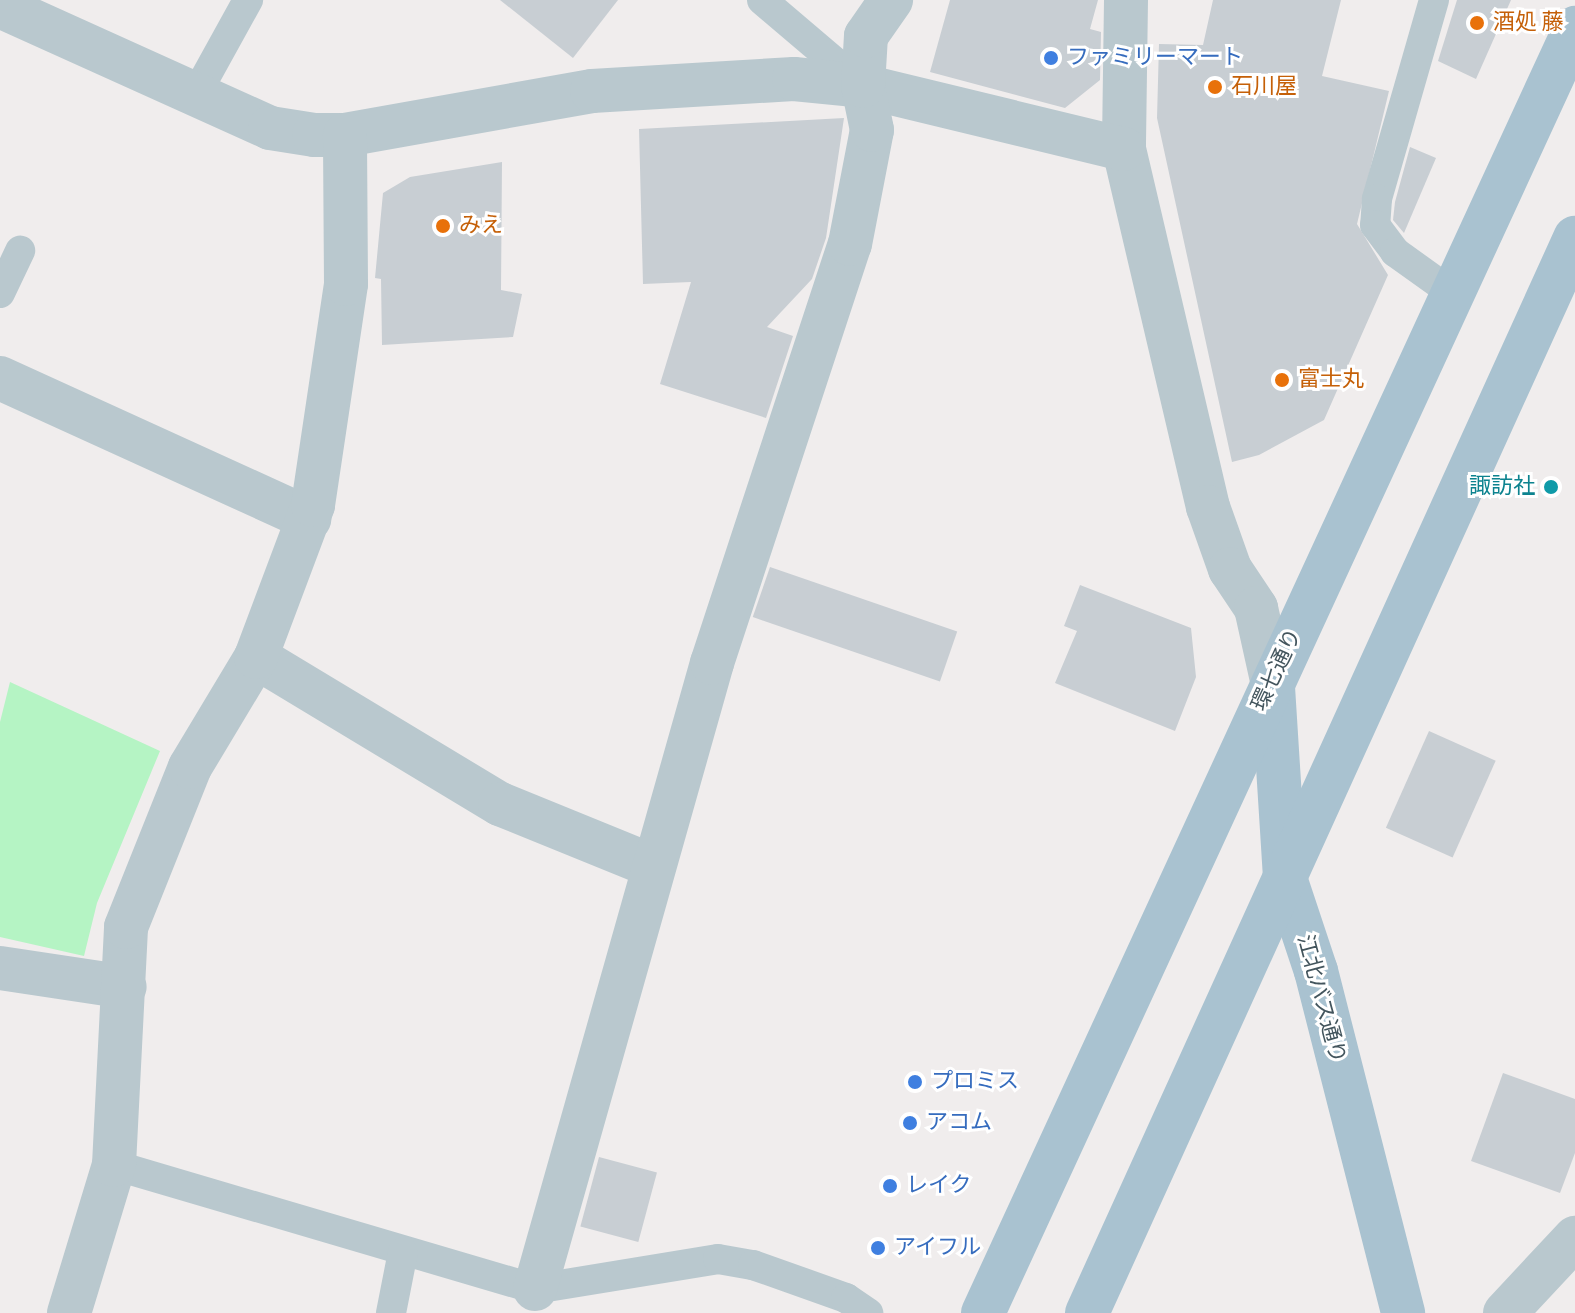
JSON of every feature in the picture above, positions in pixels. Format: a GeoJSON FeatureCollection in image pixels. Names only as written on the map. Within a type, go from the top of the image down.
{"type":"FeatureCollection","features":[{"type":"Feature","properties":{"kind":"main road","name":"環七通り"},"geometry":{"type":"LineString","coordinates":[[983,1313],[1272,680],[1455,295],[1575,28]]}},
{"type":"Feature","properties":{"kind":"main road"},"geometry":{"type":"LineString","coordinates":[[1087,1313],[1575,238]]}},
{"type":"Feature","properties":{"kind":"main road","name":"江北バス通り"},"geometry":{"type":"LineString","coordinates":[[1272,680],[1285,878],[1316,971],[1403,1313]]}},
{"type":"Feature","properties":{"kind":"street"},"geometry":{"type":"LineString","coordinates":[[532,1301],[721,634],[850,244],[872,130],[863,86],[866,36],[891,0]]}},
{"type":"Feature","properties":{"kind":"street"},"geometry":{"type":"LineString","coordinates":[[1126,0],[1124,149],[1208,507],[1230,569],[1256,608],[1272,680]]}},
{"type":"Feature","properties":{"kind":"street"},"geometry":{"type":"LineString","coordinates":[[0,6],[270,128],[345,135],[592,91],[794,79],[863,86],[1124,149]]}},
{"type":"Feature","properties":{"kind":"street"},"geometry":{"type":"LineString","coordinates":[[69,1313],[114,1165],[126,927],[190,767],[256,657],[309,519],[346,284],[345,135]]}},
{"type":"Feature","properties":{"kind":"street"},"geometry":{"type":"LineString","coordinates":[[0,378],[309,519]]}},
{"type":"Feature","properties":{"kind":"street"},"geometry":{"type":"LineString","coordinates":[[256,657],[500,804],[653,866]]}},
{"type":"Feature","properties":{"kind":"street"},"geometry":{"type":"LineString","coordinates":[[0,968],[125,987]]}},
{"type":"Feature","properties":{"kind":"street"},"geometry":{"type":"LineString","coordinates":[[1505,1313],[1573,1234]]}},
{"type":"Feature","properties":{"kind":"lane"},"geometry":{"type":"LineString","coordinates":[[195,96],[248,0]]}},
{"type":"Feature","properties":{"kind":"lane"},"geometry":{"type":"LineString","coordinates":[[762,0],[863,86]]}},
{"type":"Feature","properties":{"kind":"lane"},"geometry":{"type":"LineString","coordinates":[[1434,0],[1377,199],[1375,225],[1395,252],[1455,295]]}},
{"type":"Feature","properties":{"kind":"lane"},"geometry":{"type":"LineString","coordinates":[[0,293],[20,251]]}},
{"type":"Feature","properties":{"kind":"lane"},"geometry":{"type":"LineString","coordinates":[[114,1165],[403,1252],[532,1301],[718,1259],[793,1279],[868,1313]]}},
{"type":"Feature","properties":{"kind":"lane"},"geometry":{"type":"LineString","coordinates":[[391,1313],[403,1252]]}},
{"type":"Feature","properties":{"kind":"green space"},"geometry":{"type":"Polygon","coordinates":[[[10,682],[160,751],[97,903],[84,956],[0,937],[0,722],[10,682]]]}},
{"type":"Feature","properties":{"kind":"building"},"geometry":{"type":"Polygon","coordinates":[[[500,0],[618,0],[573,58],[500,0]]]}},
{"type":"Feature","properties":{"kind":"building"},"geometry":{"type":"Polygon","coordinates":[[[950,0],[1098,0],[1090,29],[1101,32],[1100,80],[1065,108],[930,72],[950,0]]]}},
{"type":"Feature","properties":{"kind":"building"},"geometry":{"type":"Polygon","coordinates":[[[1213,0],[1341,0],[1322,76],[1389,91],[1357,224],[1388,275],[1324,420],[1259,455],[1232,462],[1157,118],[1159,44],[1203,45],[1213,0]]]}},
{"type":"Feature","properties":{"kind":"building"},"geometry":{"type":"Polygon","coordinates":[[[1457,0],[1511,0],[1476,79],[1438,61],[1457,0]]]}},
{"type":"Feature","properties":{"kind":"building"},"geometry":{"type":"Polygon","coordinates":[[[844,118],[826,238],[812,279],[767,327],[793,336],[766,418],[660,384],[691,282],[643,284],[639,129],[844,118]]]}},
{"type":"Feature","properties":{"kind":"building"},"geometry":{"type":"Polygon","coordinates":[[[1410,147],[1436,158],[1404,233],[1393,220],[1410,147]]]}},
{"type":"Feature","properties":{"kind":"building"},"geometry":{"type":"Polygon","coordinates":[[[502,162],[501,290],[522,294],[513,337],[382,345],[381,279],[375,278],[383,193],[410,177],[502,162]]]}},
{"type":"Feature","properties":{"kind":"building"},"geometry":{"type":"Polygon","coordinates":[[[770,567],[957,631],[940,682],[753,617],[770,567]]]}},
{"type":"Feature","properties":{"kind":"building"},"geometry":{"type":"Polygon","coordinates":[[[1080,585],[1191,628],[1196,677],[1175,731],[1055,683],[1077,631],[1064,626],[1080,585]]]}},
{"type":"Feature","properties":{"kind":"building"},"geometry":{"type":"Polygon","coordinates":[[[1429,731],[1496,761],[1453,858],[1386,828],[1429,731]]]}},
{"type":"Feature","properties":{"kind":"building"},"geometry":{"type":"Polygon","coordinates":[[[1503,1073],[1575,1099],[1575,1153],[1560,1193],[1471,1161],[1503,1073]]]}},
{"type":"Feature","properties":{"kind":"building"},"geometry":{"type":"Polygon","coordinates":[[[599,1157],[657,1173],[638,1242],[580,1227],[599,1157]]]}},
{"type":"Feature","properties":{"kind":"place","name":"酒処 藤"},"geometry":{"type":"Point","coordinates":[1477,23]}},
{"type":"Feature","properties":{"kind":"place","name":"ファミリーマート"},"geometry":{"type":"Point","coordinates":[1051,58]}},
{"type":"Feature","properties":{"kind":"place","name":"石川屋"},"geometry":{"type":"Point","coordinates":[1215,87]}},
{"type":"Feature","properties":{"kind":"place","name":"みえ"},"geometry":{"type":"Point","coordinates":[443,226]}},
{"type":"Feature","properties":{"kind":"place","name":"富士丸"},"geometry":{"type":"Point","coordinates":[1282,380]}},
{"type":"Feature","properties":{"kind":"place","name":"諏訪社"},"geometry":{"type":"Point","coordinates":[1551,487]}},
{"type":"Feature","properties":{"kind":"place","name":"プロミス"},"geometry":{"type":"Point","coordinates":[915,1082]}},
{"type":"Feature","properties":{"kind":"place","name":"アコム"},"geometry":{"type":"Point","coordinates":[910,1123]}},
{"type":"Feature","properties":{"kind":"place","name":"レイク"},"geometry":{"type":"Point","coordinates":[890,1186]}},
{"type":"Feature","properties":{"kind":"place","name":"アイフル"},"geometry":{"type":"Point","coordinates":[878,1248]}}]}
